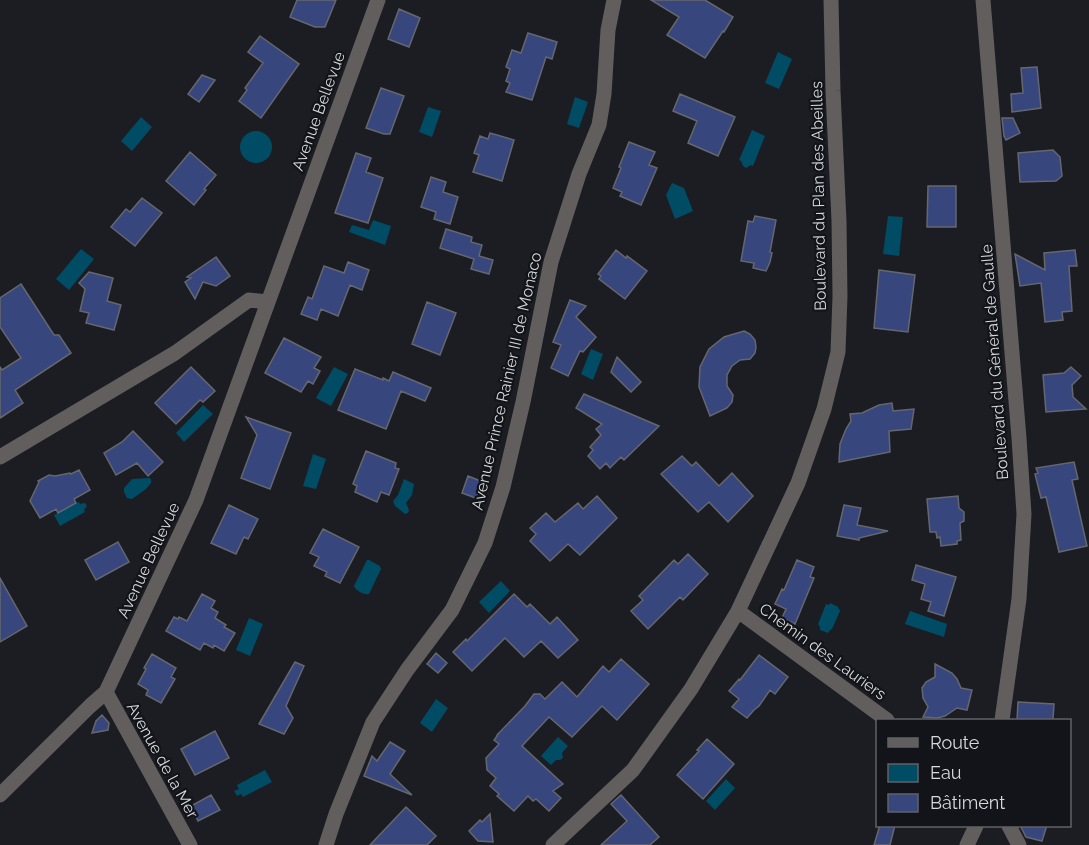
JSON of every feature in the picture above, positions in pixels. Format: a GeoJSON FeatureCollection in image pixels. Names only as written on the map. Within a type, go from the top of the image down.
{"type":"FeatureCollection","features":[{"type":"Feature","properties":{"kind":"street","name":"Avenue Bellevue"},"geometry":{"type":"LineString","coordinates":[[0,795],[106,692],[196,500],[378,0]]}},
{"type":"Feature","properties":{"kind":"street","name":"Avenue Prince Rainier III de Monaco"},"geometry":{"type":"LineString","coordinates":[[326,845],[336,814],[374,722],[407,670],[452,610],[485,543],[503,487],[523,402],[551,262],[579,174],[599,125],[604,94],[608,30],[614,0]]}},
{"type":"Feature","properties":{"kind":"street","name":"Boulevard du Plan des Abeilles"},"geometry":{"type":"LineString","coordinates":[[553,845],[633,770],[692,689],[738,611],[798,483],[824,409],[838,352],[840,296],[831,0]]}},
{"type":"Feature","properties":{"kind":"street","name":"Boulevard du Général de Gaulle"},"geometry":{"type":"LineString","coordinates":[[983,0],[1019,438],[1023,514],[1019,599],[1002,719]]}},
{"type":"Feature","properties":{"kind":"street"},"geometry":{"type":"LineString","coordinates":[[0,457],[175,353],[249,300],[268,302]]}},
{"type":"Feature","properties":{"kind":"street","name":"Chemin des Lauriers"},"geometry":{"type":"LineString","coordinates":[[738,611],[886,719]]}},
{"type":"Feature","properties":{"kind":"street","name":"Avenue de la Mer"},"geometry":{"type":"LineString","coordinates":[[106,692],[190,845]]}},
{"type":"Feature","properties":{"kind":"street"},"geometry":{"type":"LineString","coordinates":[[967,845],[975,827]]}},
{"type":"Feature","properties":{"kind":"street"},"geometry":{"type":"LineString","coordinates":[[1010,827],[1019,845]]}},
{"type":"Feature","properties":{"kind":"water"},"geometry":{"type":"Polygon","coordinates":[[[778,52],[792,59],[779,89],[765,83],[778,52]]]}},
{"type":"Feature","properties":{"kind":"water"},"geometry":{"type":"Polygon","coordinates":[[[575,97],[588,102],[579,128],[567,124],[575,97]]]}},
{"type":"Feature","properties":{"kind":"water"},"geometry":{"type":"Polygon","coordinates":[[[428,107],[441,111],[432,137],[419,132],[428,107]]]}},
{"type":"Feature","properties":{"kind":"water"},"geometry":{"type":"Polygon","coordinates":[[[141,117],[152,127],[132,151],[121,141],[141,117]]]}},
{"type":"Feature","properties":{"kind":"water"},"geometry":{"type":"Polygon","coordinates":[[[752,130],[765,136],[753,166],[746,168],[739,160],[752,130]]]}},
{"type":"Feature","properties":{"kind":"water"},"geometry":{"type":"Polygon","coordinates":[[[256,131],[267,136],[272,147],[267,158],[256,163],[245,158],[240,147],[245,136],[256,131]]]}},
{"type":"Feature","properties":{"kind":"water"},"geometry":{"type":"Polygon","coordinates":[[[672,183],[684,188],[693,211],[675,219],[666,195],[672,183]]]}},
{"type":"Feature","properties":{"kind":"water"},"geometry":{"type":"Polygon","coordinates":[[[888,216],[903,217],[899,256],[883,254],[888,216]]]}},
{"type":"Feature","properties":{"kind":"water"},"geometry":{"type":"Polygon","coordinates":[[[373,220],[391,226],[385,245],[349,232],[352,225],[369,230],[373,220]]]}},
{"type":"Feature","properties":{"kind":"water"},"geometry":{"type":"Polygon","coordinates":[[[81,249],[94,259],[69,290],[56,279],[81,249]]]}},
{"type":"Feature","properties":{"kind":"water"},"geometry":{"type":"Polygon","coordinates":[[[591,349],[603,354],[593,380],[581,374],[591,349]]]}},
{"type":"Feature","properties":{"kind":"water"},"geometry":{"type":"Polygon","coordinates":[[[334,367],[348,374],[331,406],[316,398],[334,367]]]}},
{"type":"Feature","properties":{"kind":"water"},"geometry":{"type":"Polygon","coordinates":[[[203,405],[213,414],[184,442],[176,433],[203,405]]]}},
{"type":"Feature","properties":{"kind":"water"},"geometry":{"type":"Polygon","coordinates":[[[313,454],[326,459],[316,489],[303,486],[313,454]]]}},
{"type":"Feature","properties":{"kind":"water"},"geometry":{"type":"Polygon","coordinates":[[[149,478],[151,483],[146,489],[132,499],[127,498],[124,488],[132,479],[149,478]]]}},
{"type":"Feature","properties":{"kind":"water"},"geometry":{"type":"Polygon","coordinates":[[[404,479],[414,484],[412,495],[406,503],[409,510],[405,514],[395,506],[393,501],[404,479]]]}},
{"type":"Feature","properties":{"kind":"water"},"geometry":{"type":"Polygon","coordinates":[[[79,502],[87,506],[85,512],[60,526],[54,515],[79,502]]]}},
{"type":"Feature","properties":{"kind":"water"},"geometry":{"type":"Polygon","coordinates":[[[367,560],[380,566],[381,569],[369,594],[358,591],[354,586],[367,560]]]}},
{"type":"Feature","properties":{"kind":"water"},"geometry":{"type":"Polygon","coordinates":[[[501,581],[510,591],[489,613],[479,602],[501,581]]]}},
{"type":"Feature","properties":{"kind":"water"},"geometry":{"type":"Polygon","coordinates":[[[830,603],[838,607],[840,611],[828,633],[820,630],[818,624],[826,604],[830,603]]]}},
{"type":"Feature","properties":{"kind":"water"},"geometry":{"type":"Polygon","coordinates":[[[910,611],[947,624],[944,637],[905,624],[910,611]]]}},
{"type":"Feature","properties":{"kind":"water"},"geometry":{"type":"Polygon","coordinates":[[[249,618],[263,624],[250,656],[236,650],[249,618]]]}},
{"type":"Feature","properties":{"kind":"water"},"geometry":{"type":"Polygon","coordinates":[[[436,699],[448,708],[432,732],[420,723],[436,699]]]}},
{"type":"Feature","properties":{"kind":"water"},"geometry":{"type":"Polygon","coordinates":[[[558,737],[568,746],[562,753],[563,758],[551,765],[541,756],[558,737]]]}},
{"type":"Feature","properties":{"kind":"water"},"geometry":{"type":"Polygon","coordinates":[[[265,770],[272,782],[243,797],[241,794],[237,796],[234,791],[239,789],[237,785],[265,770]]]}},
{"type":"Feature","properties":{"kind":"water"},"geometry":{"type":"Polygon","coordinates":[[[726,779],[735,788],[715,810],[706,801],[726,779]]]}},
{"type":"Feature","properties":{"kind":"building"},"geometry":{"type":"Polygon","coordinates":[[[297,0],[336,0],[325,27],[315,27],[290,17],[297,0]]]}},
{"type":"Feature","properties":{"kind":"building"},"geometry":{"type":"Polygon","coordinates":[[[651,0],[705,0],[733,17],[705,58],[667,35],[679,17],[651,0]]]}},
{"type":"Feature","properties":{"kind":"building"},"geometry":{"type":"Polygon","coordinates":[[[399,9],[420,18],[409,47],[388,39],[399,9]]]}},
{"type":"Feature","properties":{"kind":"building"},"geometry":{"type":"Polygon","coordinates":[[[528,33],[557,42],[552,59],[546,57],[532,100],[506,92],[510,83],[506,81],[510,69],[506,67],[512,50],[521,53],[528,33]]]}},
{"type":"Feature","properties":{"kind":"building"},"geometry":{"type":"Polygon","coordinates":[[[260,36],[299,64],[261,118],[239,101],[247,90],[245,88],[263,63],[248,52],[260,36]]]}},
{"type":"Feature","properties":{"kind":"building"},"geometry":{"type":"Polygon","coordinates":[[[1037,67],[1041,108],[1012,112],[1011,94],[1023,93],[1021,68],[1037,67]]]}},
{"type":"Feature","properties":{"kind":"building"},"geometry":{"type":"Polygon","coordinates":[[[202,75],[215,80],[199,102],[188,94],[202,75]]]}},
{"type":"Feature","properties":{"kind":"building"},"geometry":{"type":"Polygon","coordinates":[[[381,88],[404,96],[390,134],[366,128],[381,88]]]}},
{"type":"Feature","properties":{"kind":"building"},"geometry":{"type":"Polygon","coordinates":[[[680,94],[735,117],[718,156],[688,143],[697,121],[673,111],[680,94]]]}},
{"type":"Feature","properties":{"kind":"building"},"geometry":{"type":"Polygon","coordinates":[[[1002,118],[1013,118],[1020,133],[1006,140],[1002,118]]]}},
{"type":"Feature","properties":{"kind":"building"},"geometry":{"type":"Polygon","coordinates":[[[490,133],[514,140],[502,181],[473,172],[479,155],[474,153],[480,136],[488,139],[490,133]]]}},
{"type":"Feature","properties":{"kind":"building"},"geometry":{"type":"Polygon","coordinates":[[[629,142],[655,152],[649,165],[657,168],[641,205],[620,196],[622,192],[613,188],[629,142]]]}},
{"type":"Feature","properties":{"kind":"building"},"geometry":{"type":"Polygon","coordinates":[[[1053,150],[1060,157],[1062,176],[1056,181],[1020,182],[1018,153],[1053,150]]]}},
{"type":"Feature","properties":{"kind":"building"},"geometry":{"type":"Polygon","coordinates":[[[190,152],[216,175],[194,205],[166,181],[190,152]]]}},
{"type":"Feature","properties":{"kind":"building"},"geometry":{"type":"Polygon","coordinates":[[[356,153],[371,158],[366,172],[383,178],[368,223],[335,213],[356,153]]]}},
{"type":"Feature","properties":{"kind":"building"},"geometry":{"type":"Polygon","coordinates":[[[431,177],[446,182],[443,192],[458,197],[450,224],[434,219],[436,212],[421,207],[431,177]]]}},
{"type":"Feature","properties":{"kind":"building"},"geometry":{"type":"Polygon","coordinates":[[[928,186],[956,186],[956,227],[927,227],[928,186]]]}},
{"type":"Feature","properties":{"kind":"building"},"geometry":{"type":"Polygon","coordinates":[[[142,198],[162,213],[135,246],[111,227],[126,209],[130,212],[142,198]]]}},
{"type":"Feature","properties":{"kind":"building"},"geometry":{"type":"Polygon","coordinates":[[[755,216],[776,220],[770,252],[772,253],[766,271],[753,268],[754,263],[741,261],[748,221],[753,222],[755,216]]]}},
{"type":"Feature","properties":{"kind":"building"},"geometry":{"type":"Polygon","coordinates":[[[446,229],[472,237],[471,242],[482,245],[479,256],[493,260],[489,274],[471,269],[474,259],[440,248],[446,229]]]}},
{"type":"Feature","properties":{"kind":"building"},"geometry":{"type":"Polygon","coordinates":[[[616,250],[647,271],[625,299],[599,279],[601,276],[598,274],[616,250]]]}},
{"type":"Feature","properties":{"kind":"building"},"geometry":{"type":"Polygon","coordinates":[[[1075,250],[1077,266],[1069,266],[1072,311],[1062,312],[1063,320],[1045,322],[1041,283],[1020,286],[1015,254],[1045,270],[1044,253],[1075,250]]]}},
{"type":"Feature","properties":{"kind":"building"},"geometry":{"type":"Polygon","coordinates":[[[216,257],[230,276],[216,286],[203,282],[195,299],[185,282],[191,278],[187,277],[216,257]]]}},
{"type":"Feature","properties":{"kind":"building"},"geometry":{"type":"Polygon","coordinates":[[[348,262],[369,270],[362,290],[350,285],[338,316],[321,309],[317,320],[301,314],[308,297],[312,299],[324,266],[344,273],[348,262]]]}},
{"type":"Feature","properties":{"kind":"building"},"geometry":{"type":"Polygon","coordinates":[[[879,270],[915,275],[908,332],[874,328],[879,270]]]}},
{"type":"Feature","properties":{"kind":"building"},"geometry":{"type":"Polygon","coordinates":[[[89,272],[113,278],[107,301],[121,305],[114,330],[86,323],[89,313],[80,311],[85,289],[79,283],[89,272]]]}},
{"type":"Feature","properties":{"kind":"building"},"geometry":{"type":"Polygon","coordinates":[[[21,284],[54,335],[59,335],[71,353],[15,390],[23,403],[0,418],[0,367],[2,370],[21,358],[0,327],[0,298],[21,284]]]}},
{"type":"Feature","properties":{"kind":"building"},"geometry":{"type":"Polygon","coordinates":[[[570,300],[586,306],[576,317],[596,337],[583,352],[580,351],[568,376],[551,368],[561,345],[553,342],[570,300]]]}},
{"type":"Feature","properties":{"kind":"building"},"geometry":{"type":"Polygon","coordinates":[[[427,302],[456,313],[440,355],[412,344],[427,302]]]}},
{"type":"Feature","properties":{"kind":"building"},"geometry":{"type":"Polygon","coordinates":[[[744,331],[755,340],[755,353],[750,359],[740,360],[732,366],[727,375],[727,386],[733,395],[732,402],[727,408],[710,416],[699,387],[700,367],[709,349],[724,337],[744,331]]]}},
{"type":"Feature","properties":{"kind":"building"},"geometry":{"type":"Polygon","coordinates":[[[284,338],[321,357],[314,368],[320,371],[313,384],[308,381],[301,392],[265,373],[284,338]]]}},
{"type":"Feature","properties":{"kind":"building"},"geometry":{"type":"Polygon","coordinates":[[[617,357],[641,382],[631,392],[611,372],[617,357]]]}},
{"type":"Feature","properties":{"kind":"building"},"geometry":{"type":"Polygon","coordinates":[[[191,367],[215,391],[203,402],[200,400],[176,424],[155,403],[191,367]]]}},
{"type":"Feature","properties":{"kind":"building"},"geometry":{"type":"Polygon","coordinates":[[[1071,367],[1081,376],[1072,385],[1073,397],[1086,409],[1046,412],[1043,375],[1064,373],[1071,367]]]}},
{"type":"Feature","properties":{"kind":"building"},"geometry":{"type":"Polygon","coordinates":[[[355,369],[389,381],[393,372],[431,388],[425,401],[401,391],[386,429],[338,410],[355,369]]]}},
{"type":"Feature","properties":{"kind":"building"},"geometry":{"type":"Polygon","coordinates":[[[584,394],[659,426],[624,460],[621,457],[610,468],[606,463],[600,469],[588,456],[593,450],[590,447],[601,435],[596,429],[602,424],[576,408],[584,394]]]}},
{"type":"Feature","properties":{"kind":"building"},"geometry":{"type":"Polygon","coordinates":[[[892,403],[893,411],[914,409],[911,429],[889,431],[890,452],[839,462],[840,444],[851,421],[850,414],[862,413],[879,405],[892,403]]]}},
{"type":"Feature","properties":{"kind":"building"},"geometry":{"type":"Polygon","coordinates":[[[246,417],[291,433],[270,489],[241,478],[257,435],[246,417]]]}},
{"type":"Feature","properties":{"kind":"building"},"geometry":{"type":"Polygon","coordinates":[[[133,431],[163,462],[148,476],[137,463],[116,475],[104,453],[122,442],[133,431]]]}},
{"type":"Feature","properties":{"kind":"building"},"geometry":{"type":"Polygon","coordinates":[[[366,451],[396,463],[395,468],[399,469],[389,495],[381,492],[377,502],[355,492],[357,486],[353,484],[366,451]]]}},
{"type":"Feature","properties":{"kind":"building"},"geometry":{"type":"Polygon","coordinates":[[[682,456],[692,466],[696,462],[719,486],[732,473],[753,496],[728,522],[709,502],[698,512],[661,474],[682,456]]]}},
{"type":"Feature","properties":{"kind":"building"},"geometry":{"type":"Polygon","coordinates":[[[1074,462],[1078,479],[1072,480],[1087,546],[1059,552],[1046,497],[1041,498],[1035,474],[1038,473],[1036,468],[1074,462]]]}},
{"type":"Feature","properties":{"kind":"building"},"geometry":{"type":"Polygon","coordinates":[[[79,470],[90,490],[74,499],[76,503],[58,513],[56,509],[40,518],[30,501],[38,481],[49,475],[71,474],[79,470]]]}},
{"type":"Feature","properties":{"kind":"building"},"geometry":{"type":"Polygon","coordinates":[[[468,476],[488,484],[481,500],[462,493],[468,476]]]}},
{"type":"Feature","properties":{"kind":"building"},"geometry":{"type":"Polygon","coordinates":[[[597,496],[617,518],[580,555],[568,544],[550,561],[530,541],[536,534],[530,528],[546,513],[555,522],[578,503],[583,509],[597,496]]]}},
{"type":"Feature","properties":{"kind":"building"},"geometry":{"type":"Polygon","coordinates":[[[958,496],[959,508],[964,512],[964,521],[960,523],[961,540],[957,541],[957,544],[941,546],[940,537],[937,538],[936,532],[930,532],[927,499],[958,496]]]}},
{"type":"Feature","properties":{"kind":"building"},"geometry":{"type":"Polygon","coordinates":[[[229,505],[258,519],[248,539],[244,537],[236,554],[211,543],[229,505]]]}},
{"type":"Feature","properties":{"kind":"building"},"geometry":{"type":"Polygon","coordinates":[[[844,505],[861,508],[857,525],[888,531],[859,538],[859,540],[837,536],[844,505]]]}},
{"type":"Feature","properties":{"kind":"building"},"geometry":{"type":"Polygon","coordinates":[[[323,529],[359,547],[340,583],[325,576],[327,572],[314,566],[319,557],[310,553],[323,529]]]}},
{"type":"Feature","properties":{"kind":"building"},"geometry":{"type":"Polygon","coordinates":[[[118,542],[129,562],[96,580],[85,560],[118,542]]]}},
{"type":"Feature","properties":{"kind":"building"},"geometry":{"type":"Polygon","coordinates":[[[688,554],[708,574],[683,600],[680,597],[648,629],[631,611],[643,600],[639,596],[674,560],[678,564],[688,554]]]}},
{"type":"Feature","properties":{"kind":"building"},"geometry":{"type":"Polygon","coordinates":[[[797,560],[814,567],[810,577],[814,578],[795,624],[782,618],[786,609],[775,604],[797,560]]]}},
{"type":"Feature","properties":{"kind":"building"},"geometry":{"type":"Polygon","coordinates":[[[916,565],[956,577],[944,616],[928,611],[931,602],[921,599],[925,584],[912,580],[916,565]]]}},
{"type":"Feature","properties":{"kind":"building"},"geometry":{"type":"Polygon","coordinates":[[[0,578],[27,626],[0,642],[0,578]]]}},
{"type":"Feature","properties":{"kind":"building"},"geometry":{"type":"Polygon","coordinates":[[[202,594],[215,601],[211,608],[218,612],[215,618],[235,633],[224,651],[214,645],[213,648],[204,643],[200,650],[166,631],[174,617],[187,621],[202,594]]]}},
{"type":"Feature","properties":{"kind":"building"},"geometry":{"type":"Polygon","coordinates":[[[514,594],[527,607],[530,604],[550,624],[557,617],[578,640],[558,658],[541,641],[524,657],[505,638],[472,671],[453,652],[514,594]]]}},
{"type":"Feature","properties":{"kind":"building"},"geometry":{"type":"Polygon","coordinates":[[[436,653],[447,663],[438,673],[427,664],[436,653]]]}},
{"type":"Feature","properties":{"kind":"building"},"geometry":{"type":"Polygon","coordinates":[[[152,654],[176,668],[171,677],[175,679],[161,703],[146,695],[148,690],[138,684],[152,654]]]}},
{"type":"Feature","properties":{"kind":"building"},"geometry":{"type":"Polygon","coordinates":[[[759,655],[788,677],[775,694],[770,690],[747,718],[732,707],[739,699],[729,691],[759,655]]]}},
{"type":"Feature","properties":{"kind":"building"},"geometry":{"type":"Polygon","coordinates":[[[621,659],[649,684],[617,720],[602,706],[572,737],[549,717],[522,746],[563,784],[553,791],[561,798],[549,811],[536,799],[533,801],[528,796],[514,811],[497,796],[499,794],[490,786],[496,778],[487,770],[486,758],[499,744],[494,740],[497,735],[534,694],[540,694],[545,699],[562,682],[577,697],[603,666],[609,672],[621,659]]]}},
{"type":"Feature","properties":{"kind":"building"},"geometry":{"type":"Polygon","coordinates":[[[295,662],[304,666],[286,706],[293,718],[284,734],[259,724],[295,662]]]}},
{"type":"Feature","properties":{"kind":"building"},"geometry":{"type":"Polygon","coordinates":[[[935,664],[952,673],[961,688],[972,690],[967,710],[957,708],[945,716],[923,717],[928,707],[923,698],[922,688],[926,682],[935,677],[935,664]]]}},
{"type":"Feature","properties":{"kind":"building"},"geometry":{"type":"Polygon","coordinates":[[[1018,702],[1054,704],[1053,719],[1017,719],[1018,702]]]}},
{"type":"Feature","properties":{"kind":"building"},"geometry":{"type":"Polygon","coordinates":[[[102,715],[109,723],[108,730],[92,733],[96,721],[102,715]]]}},
{"type":"Feature","properties":{"kind":"building"},"geometry":{"type":"Polygon","coordinates":[[[215,731],[229,758],[195,775],[181,749],[215,731]]]}},
{"type":"Feature","properties":{"kind":"building"},"geometry":{"type":"Polygon","coordinates":[[[707,739],[734,764],[703,799],[677,775],[707,739]]]}},
{"type":"Feature","properties":{"kind":"building"},"geometry":{"type":"Polygon","coordinates":[[[390,742],[405,751],[390,774],[412,795],[364,776],[372,756],[377,761],[390,742]]]}},
{"type":"Feature","properties":{"kind":"building"},"geometry":{"type":"Polygon","coordinates":[[[211,795],[220,810],[198,821],[191,806],[211,795]]]}},
{"type":"Feature","properties":{"kind":"building"},"geometry":{"type":"Polygon","coordinates":[[[621,795],[659,837],[650,845],[601,845],[627,821],[611,804],[621,795]]]}},
{"type":"Feature","properties":{"kind":"building"},"geometry":{"type":"Polygon","coordinates":[[[406,807],[436,836],[427,845],[370,845],[406,807]]]}},
{"type":"Feature","properties":{"kind":"building"},"geometry":{"type":"Polygon","coordinates":[[[490,814],[493,842],[478,841],[469,831],[490,814]]]}},
{"type":"Feature","properties":{"kind":"building"},"geometry":{"type":"Polygon","coordinates":[[[879,827],[894,827],[890,845],[874,845],[879,827]]]}},
{"type":"Feature","properties":{"kind":"building"},"geometry":{"type":"Polygon","coordinates":[[[1021,827],[1046,827],[1042,841],[1026,837],[1021,827]]]}}]}
